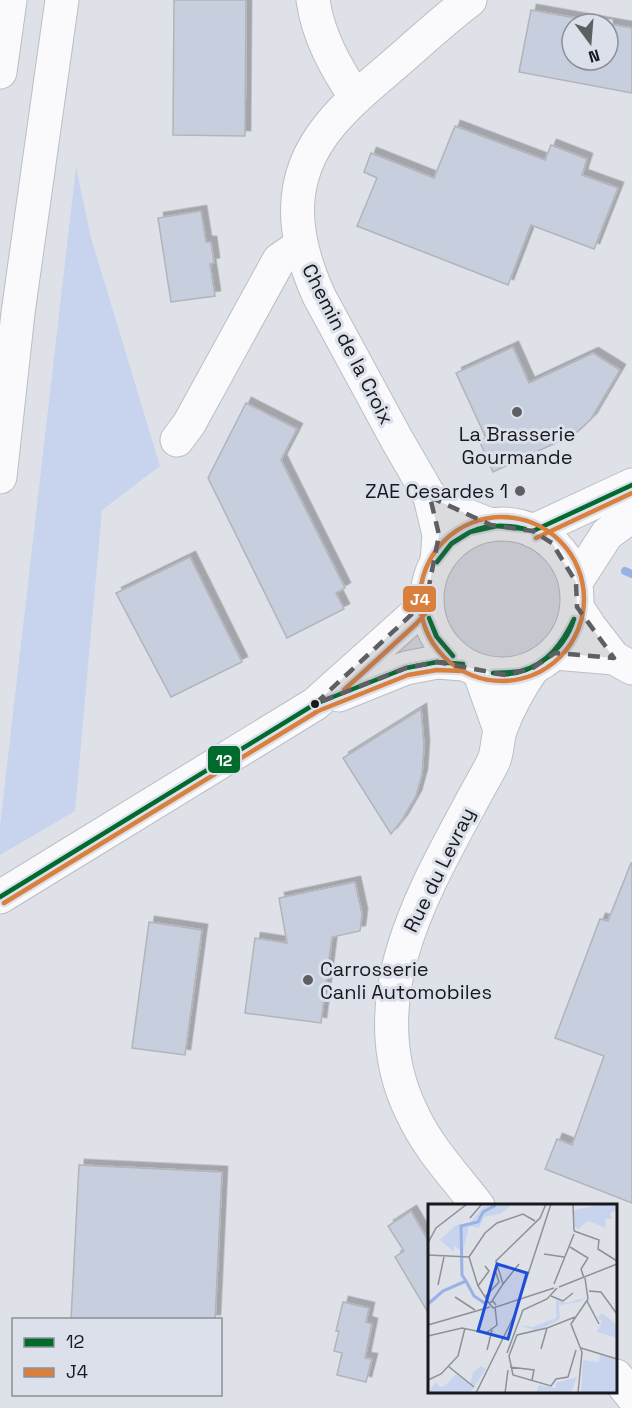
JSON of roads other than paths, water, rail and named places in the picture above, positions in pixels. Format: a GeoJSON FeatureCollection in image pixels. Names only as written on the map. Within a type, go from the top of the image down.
{"type":"FeatureCollection","features":[{"type":"Feature","properties":{"kind":"main road"},"geometry":{"type":"LineString","coordinates":[[0,72],[10,0]]}},
{"type":"Feature","properties":{"kind":"main road"},"geometry":{"type":"LineString","coordinates":[[0,477],[18,313],[62,0]]}},
{"type":"Feature","properties":{"kind":"main road"},"geometry":{"type":"LineString","coordinates":[[313,0],[334,66],[356,98]]}},
{"type":"Feature","properties":{"kind":"main road","name":"Chemin de la Croix"},"geometry":{"type":"LineString","coordinates":[[437,561],[439,536],[430,497],[332,323],[309,274],[301,248],[296,206],[306,167],[315,147],[329,126],[356,98],[470,0]]}},
{"type":"Feature","properties":{"kind":"main road"},"geometry":{"type":"LineString","coordinates":[[177,440],[189,424],[279,260],[301,248]]}},
{"type":"Feature","properties":{"kind":"main road"},"geometry":{"type":"LineString","coordinates":[[533,531],[632,485]]}},
{"type":"Feature","properties":{"kind":"main road"},"geometry":{"type":"LineString","coordinates":[[430,497],[491,525]]}},
{"type":"Feature","properties":{"kind":"main road"},"geometry":{"type":"LineString","coordinates":[[544,661],[570,632],[577,595],[607,534],[632,516]]}},
{"type":"Feature","properties":{"kind":"main road"},"geometry":{"type":"LineString","coordinates":[[500,730],[471,668],[444,648],[431,626],[426,601],[429,580],[437,561],[451,544],[470,531],[491,525],[506,524],[533,531],[552,543],[567,561],[590,627],[623,663]]}},
{"type":"Feature","properties":{"kind":"main road"},"geometry":{"type":"LineString","coordinates":[[315,704],[411,618],[426,601]]}},
{"type":"Feature","properties":{"kind":"main road"},"geometry":{"type":"LineString","coordinates":[[0,897],[315,704],[406,668],[437,662],[506,675],[544,661],[623,663]]}},
{"type":"Feature","properties":{"kind":"main road","name":"Rue du Levray"},"geometry":{"type":"LineString","coordinates":[[476,1204],[431,1147],[410,1109],[396,1069],[392,1006],[399,963],[414,915],[494,759],[500,730],[518,691],[544,661]]}},
{"type":"Feature","properties":{"kind":"main road"},"geometry":{"type":"LineString","coordinates":[[617,1378],[632,1396]]}},
{"type":"Feature","properties":{"kind":"waterway"},"geometry":{"type":"LineString","coordinates":[[625,571],[632,574]]}},
{"type":"Feature","properties":{"kind":"place","name":"La Brasserie Gourmande"},"geometry":{"type":"Point","coordinates":[517,412]}},
{"type":"Feature","properties":{"kind":"place","name":"ZAE Cesardes 1"},"geometry":{"type":"Point","coordinates":[520,491]}},
{"type":"Feature","properties":{"kind":"place","name":"Carrosserie Canli Automobiles"},"geometry":{"type":"Point","coordinates":[308,980]}}]}
